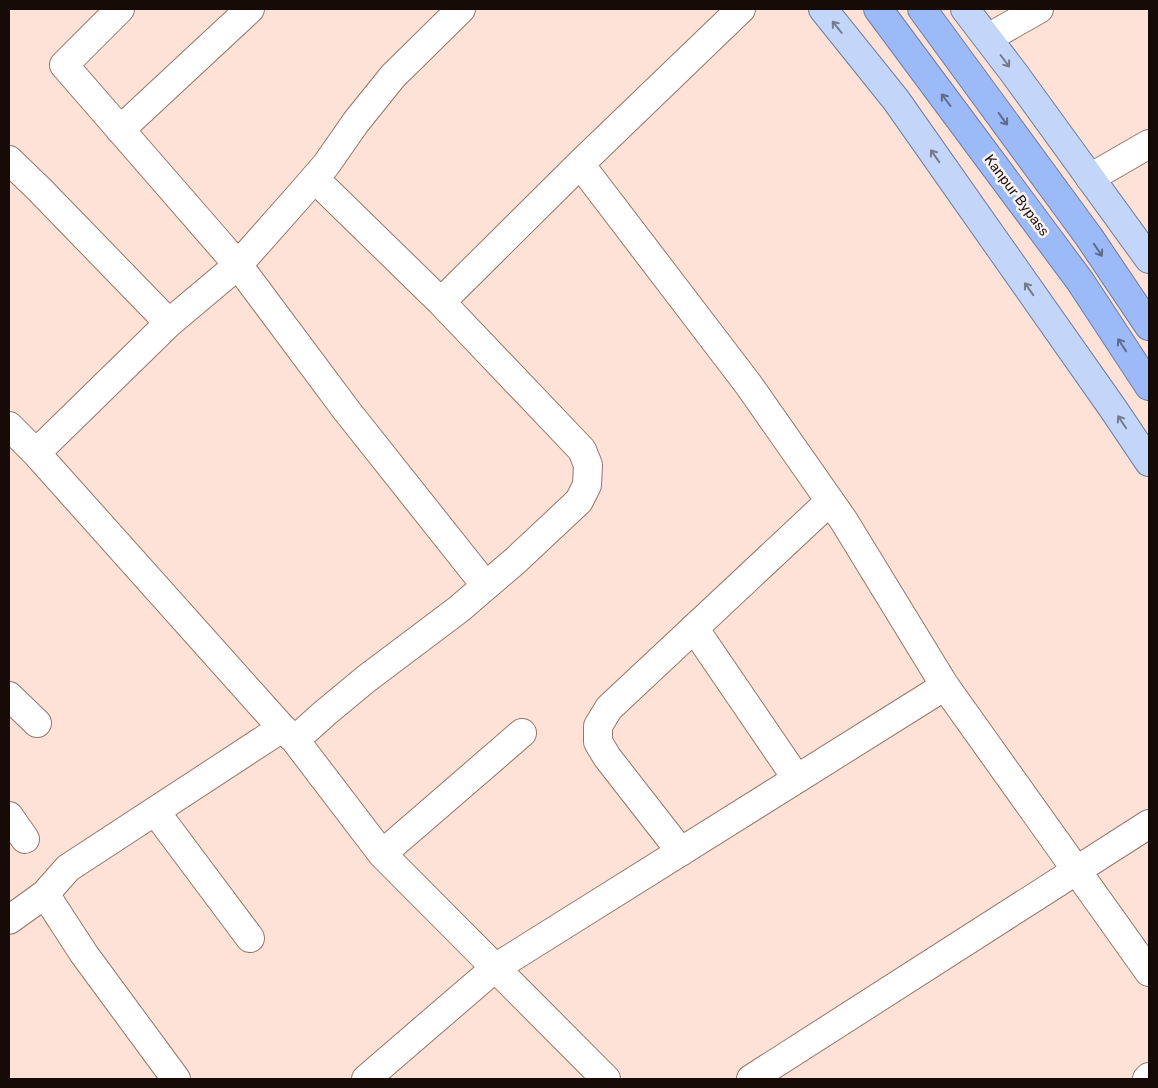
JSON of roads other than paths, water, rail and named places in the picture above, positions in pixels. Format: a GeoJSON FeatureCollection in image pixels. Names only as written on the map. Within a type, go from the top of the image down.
{"type":"FeatureCollection","features":[{"type":"Feature","properties":{"kind":"highway","name":"Kanpur Bypass"},"geometry":{"type":"LineString","coordinates":[[878,9],[1080,281],[1149,386]]}},
{"type":"Feature","properties":{"kind":"highway"},"geometry":{"type":"LineString","coordinates":[[922,9],[1089,237],[1149,326]]}},
{"type":"Feature","properties":{"kind":"main road"},"geometry":{"type":"LineString","coordinates":[[823,9],[896,100],[1149,462]]}},
{"type":"Feature","properties":{"kind":"main road"},"geometry":{"type":"LineString","coordinates":[[965,9],[1149,259]]}},
{"type":"Feature","properties":{"kind":"street"},"geometry":{"type":"LineString","coordinates":[[120,9],[64,65],[238,264],[347,411],[486,586]]}},
{"type":"Feature","properties":{"kind":"street"},"geometry":{"type":"LineString","coordinates":[[120,130],[250,9]]}},
{"type":"Feature","properties":{"kind":"street"},"geometry":{"type":"LineString","coordinates":[[36,453],[170,324],[238,264],[314,179],[393,76],[461,9]]}},
{"type":"Feature","properties":{"kind":"street"},"geometry":{"type":"LineString","coordinates":[[441,302],[580,164],[741,9]]}},
{"type":"Feature","properties":{"kind":"street"},"geometry":{"type":"LineString","coordinates":[[988,38],[1039,9]]}},
{"type":"Feature","properties":{"kind":"street"},"geometry":{"type":"LineString","coordinates":[[1090,178],[1149,144]]}},
{"type":"Feature","properties":{"kind":"street"},"geometry":{"type":"LineString","coordinates":[[9,160],[170,324]]}},
{"type":"Feature","properties":{"kind":"street"},"geometry":{"type":"LineString","coordinates":[[580,164],[748,384],[844,521],[945,686],[1149,972]]}},
{"type":"Feature","properties":{"kind":"street"},"geometry":{"type":"LineString","coordinates":[[9,920],[45,894],[68,868],[155,811],[325,713],[459,609],[515,561],[579,501],[587,485],[588,465],[582,450],[441,302],[314,179]]}},
{"type":"Feature","properties":{"kind":"street"},"geometry":{"type":"LineString","coordinates":[[9,426],[36,453],[288,734],[382,854],[606,1079]]}},
{"type":"Feature","properties":{"kind":"street"},"geometry":{"type":"LineString","coordinates":[[681,852],[607,757],[598,742],[598,726],[609,708],[830,501]]}},
{"type":"Feature","properties":{"kind":"street"},"geometry":{"type":"LineString","coordinates":[[694,628],[797,779]]}},
{"type":"Feature","properties":{"kind":"street"},"geometry":{"type":"LineString","coordinates":[[366,1079],[495,968],[945,686]]}},
{"type":"Feature","properties":{"kind":"street"},"geometry":{"type":"LineString","coordinates":[[9,696],[37,723]]}},
{"type":"Feature","properties":{"kind":"street"},"geometry":{"type":"LineString","coordinates":[[382,854],[522,733]]}},
{"type":"Feature","properties":{"kind":"street"},"geometry":{"type":"LineString","coordinates":[[155,811],[250,938]]}},
{"type":"Feature","properties":{"kind":"street"},"geometry":{"type":"LineString","coordinates":[[9,816],[25,839]]}},
{"type":"Feature","properties":{"kind":"street"},"geometry":{"type":"LineString","coordinates":[[750,1079],[1149,824]]}},
{"type":"Feature","properties":{"kind":"street"},"geometry":{"type":"LineString","coordinates":[[45,894],[84,954],[176,1079]]}}]}
